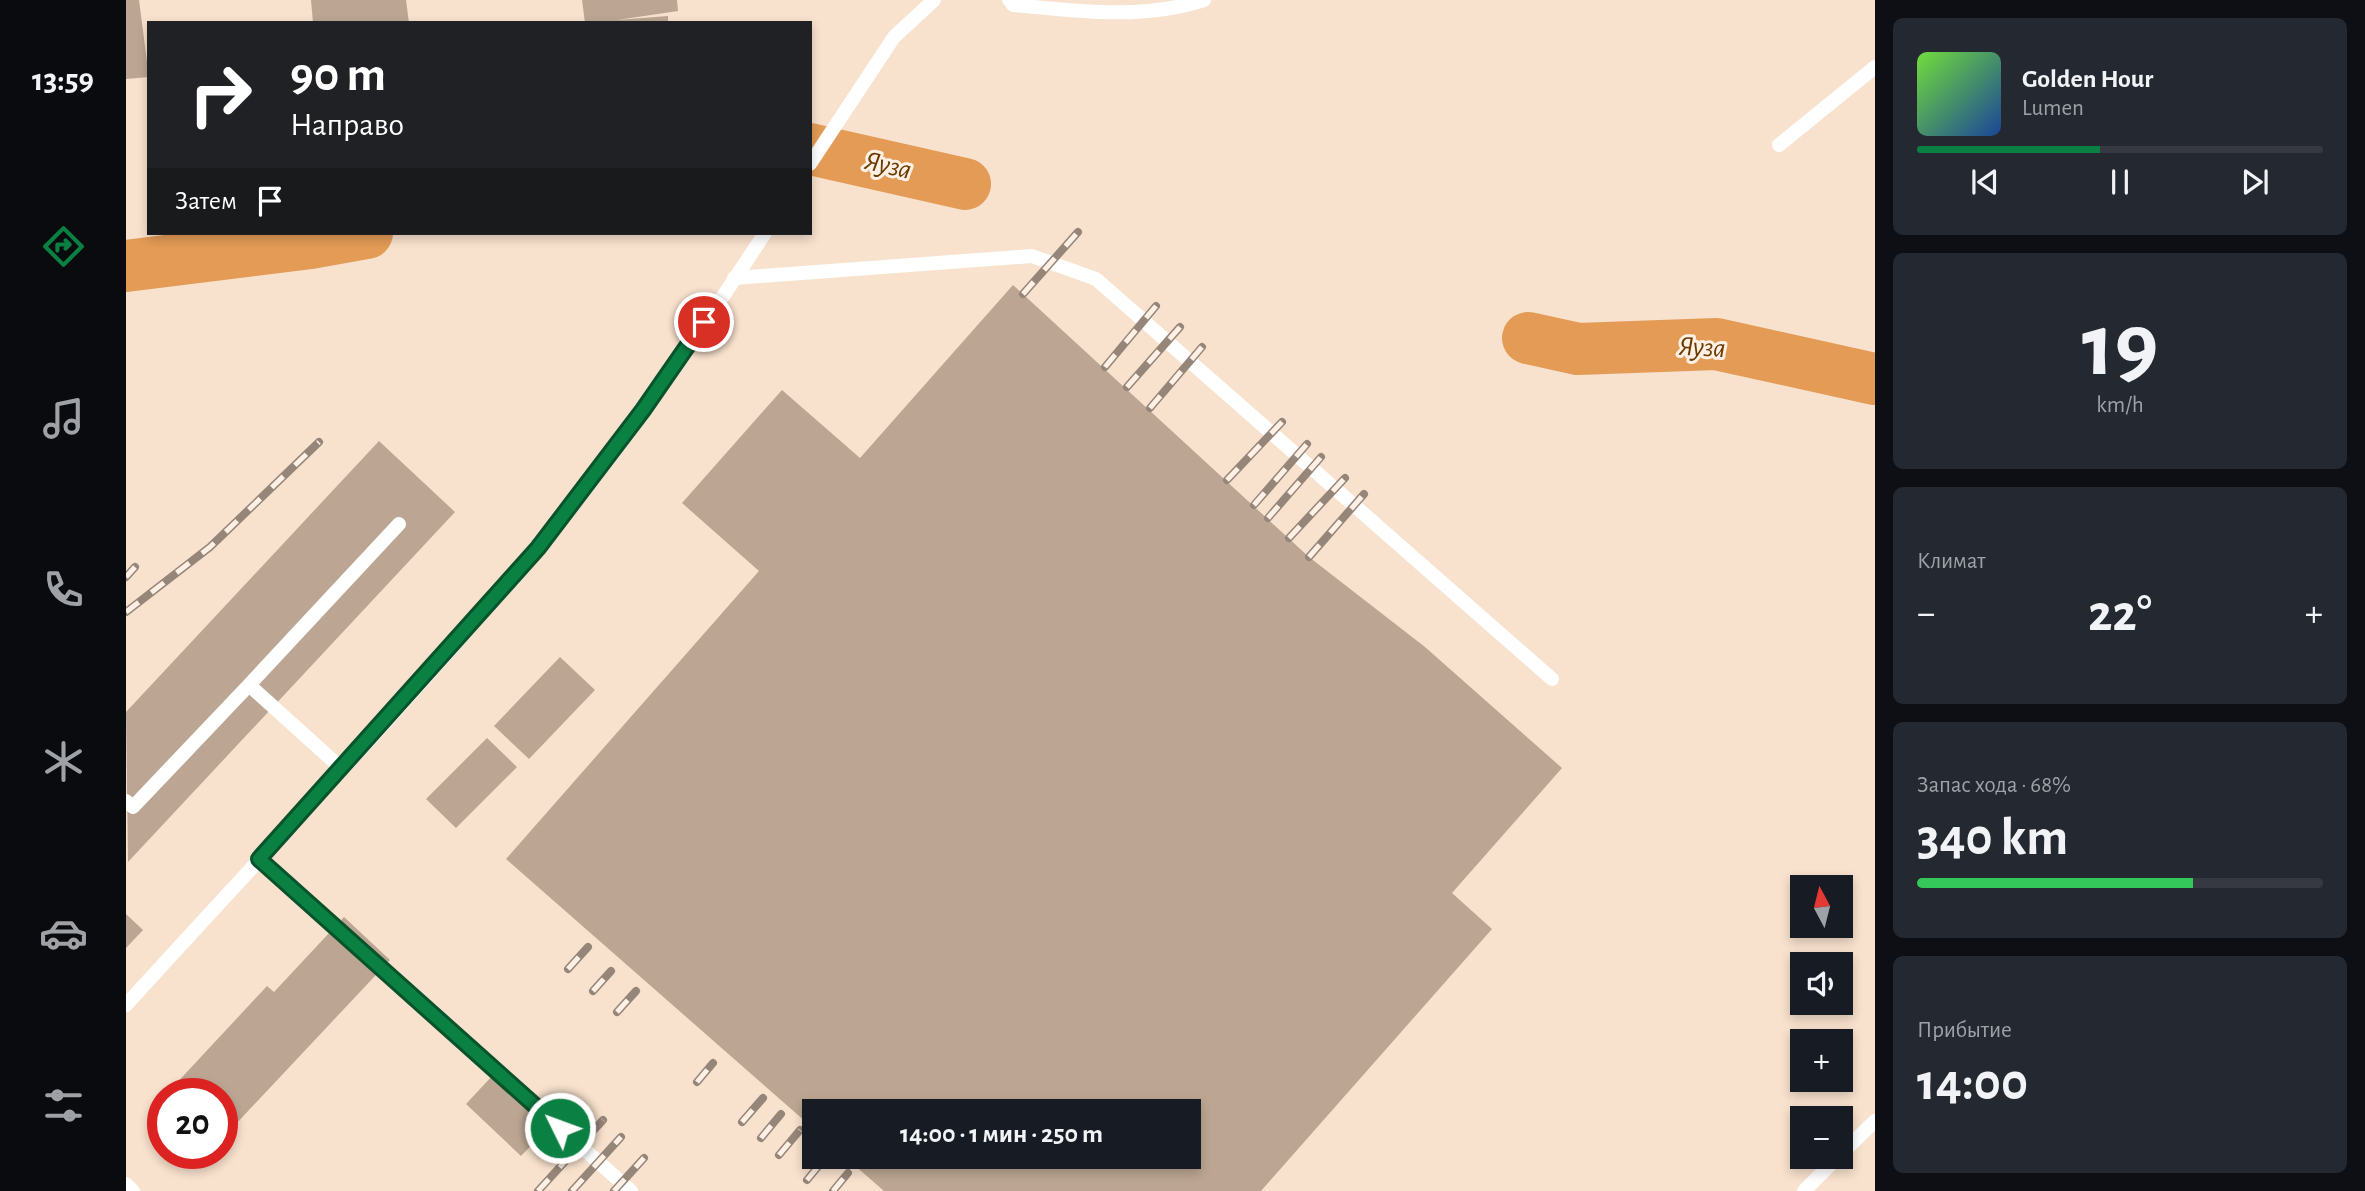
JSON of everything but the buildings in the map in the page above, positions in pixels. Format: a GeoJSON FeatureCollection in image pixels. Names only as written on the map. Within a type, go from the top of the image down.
{"type":"FeatureCollection","features":[{"type":"Feature","properties":{"kind":"lane"},"geometry":{"type":"LineString","coordinates":[[812,161],[894,37],[934,0]]}},
{"type":"Feature","properties":{"kind":"lane"},"geometry":{"type":"LineString","coordinates":[[1009,0],[1013,5],[1110,14],[1185,6],[1204,0]]}},
{"type":"Feature","properties":{"kind":"lane"},"geometry":{"type":"LineString","coordinates":[[1779,145],[1875,67]]}},
{"type":"Feature","properties":{"kind":"lane"},"geometry":{"type":"LineString","coordinates":[[126,1005],[538,548],[643,410],[762,237]]}},
{"type":"Feature","properties":{"kind":"lane"},"geometry":{"type":"LineString","coordinates":[[734,278],[1032,256],[1096,279],[1552,679]]}},
{"type":"Feature","properties":{"kind":"lane"},"geometry":{"type":"LineString","coordinates":[[126,801],[134,807],[399,524]]}},
{"type":"Feature","properties":{"kind":"lane"},"geometry":{"type":"LineString","coordinates":[[249,685],[341,768]]}},
{"type":"Feature","properties":{"kind":"lane"},"geometry":{"type":"LineString","coordinates":[[259,859],[631,1191]]}},
{"type":"Feature","properties":{"kind":"lane"},"geometry":{"type":"LineString","coordinates":[[1853,1142],[1875,1121]]}},
{"type":"Feature","properties":{"kind":"lane"},"geometry":{"type":"LineString","coordinates":[[1804,1191],[1826,1169]]}},
{"type":"Feature","properties":{"kind":"lane"},"geometry":{"type":"LineString","coordinates":[[126,1184],[134,1191]]}},
{"type":"Feature","properties":{"kind":"waterway","name":"Яуза"},"geometry":{"type":"LineString","coordinates":[[812,149],[965,184]]}},
{"type":"Feature","properties":{"kind":"waterway","name":"Яуза"},"geometry":{"type":"LineString","coordinates":[[126,266],[356,235]]}},
{"type":"Feature","properties":{"kind":"waterway","name":"Яуза"},"geometry":{"type":"LineString","coordinates":[[1528,338],[1578,349],[1716,344],[1875,379]]}},
{"type":"Feature","properties":{"kind":"railway"},"geometry":{"type":"LineString","coordinates":[[1023,294],[1078,232]]}},
{"type":"Feature","properties":{"kind":"railway"},"geometry":{"type":"LineString","coordinates":[[1105,367],[1156,306]]}},
{"type":"Feature","properties":{"kind":"railway"},"geometry":{"type":"LineString","coordinates":[[1127,387],[1180,327]]}},
{"type":"Feature","properties":{"kind":"railway"},"geometry":{"type":"LineString","coordinates":[[1150,408],[1202,347]]}},
{"type":"Feature","properties":{"kind":"railway"},"geometry":{"type":"LineString","coordinates":[[1227,480],[1282,422]]}},
{"type":"Feature","properties":{"kind":"railway"},"geometry":{"type":"LineString","coordinates":[[126,612],[210,547],[319,442]]}},
{"type":"Feature","properties":{"kind":"railway"},"geometry":{"type":"LineString","coordinates":[[1254,505],[1307,444]]}},
{"type":"Feature","properties":{"kind":"railway"},"geometry":{"type":"LineString","coordinates":[[1268,518],[1321,457]]}},
{"type":"Feature","properties":{"kind":"railway"},"geometry":{"type":"LineString","coordinates":[[1289,538],[1345,478]]}},
{"type":"Feature","properties":{"kind":"railway"},"geometry":{"type":"LineString","coordinates":[[1309,557],[1364,494]]}},
{"type":"Feature","properties":{"kind":"railway"},"geometry":{"type":"LineString","coordinates":[[126,577],[135,567]]}},
{"type":"Feature","properties":{"kind":"railway"},"geometry":{"type":"LineString","coordinates":[[568,969],[588,947]]}},
{"type":"Feature","properties":{"kind":"railway"},"geometry":{"type":"LineString","coordinates":[[593,991],[611,971]]}},
{"type":"Feature","properties":{"kind":"railway"},"geometry":{"type":"LineString","coordinates":[[617,1012],[636,991]]}},
{"type":"Feature","properties":{"kind":"railway"},"geometry":{"type":"LineString","coordinates":[[697,1082],[713,1063]]}},
{"type":"Feature","properties":{"kind":"railway"},"geometry":{"type":"LineString","coordinates":[[742,1122],[763,1098]]}},
{"type":"Feature","properties":{"kind":"railway"},"geometry":{"type":"LineString","coordinates":[[761,1138],[781,1114]]}},
{"type":"Feature","properties":{"kind":"railway"},"geometry":{"type":"LineString","coordinates":[[538,1191],[603,1120]]}},
{"type":"Feature","properties":{"kind":"railway"},"geometry":{"type":"LineString","coordinates":[[779,1155],[800,1130]]}},
{"type":"Feature","properties":{"kind":"railway"},"geometry":{"type":"LineString","coordinates":[[572,1191],[621,1137]]}},
{"type":"Feature","properties":{"kind":"railway"},"geometry":{"type":"LineString","coordinates":[[614,1191],[644,1158]]}},
{"type":"Feature","properties":{"kind":"railway"},"geometry":{"type":"LineString","coordinates":[[807,1180],[816,1169]]}},
{"type":"Feature","properties":{"kind":"railway"},"geometry":{"type":"LineString","coordinates":[[833,1191],[848,1173]]}},
{"type":"Feature","properties":{"kind":"route"},"geometry":{"type":"LineString","coordinates":[[560,1128],[259,859],[538,548],[643,410],[704,322]]}}]}
